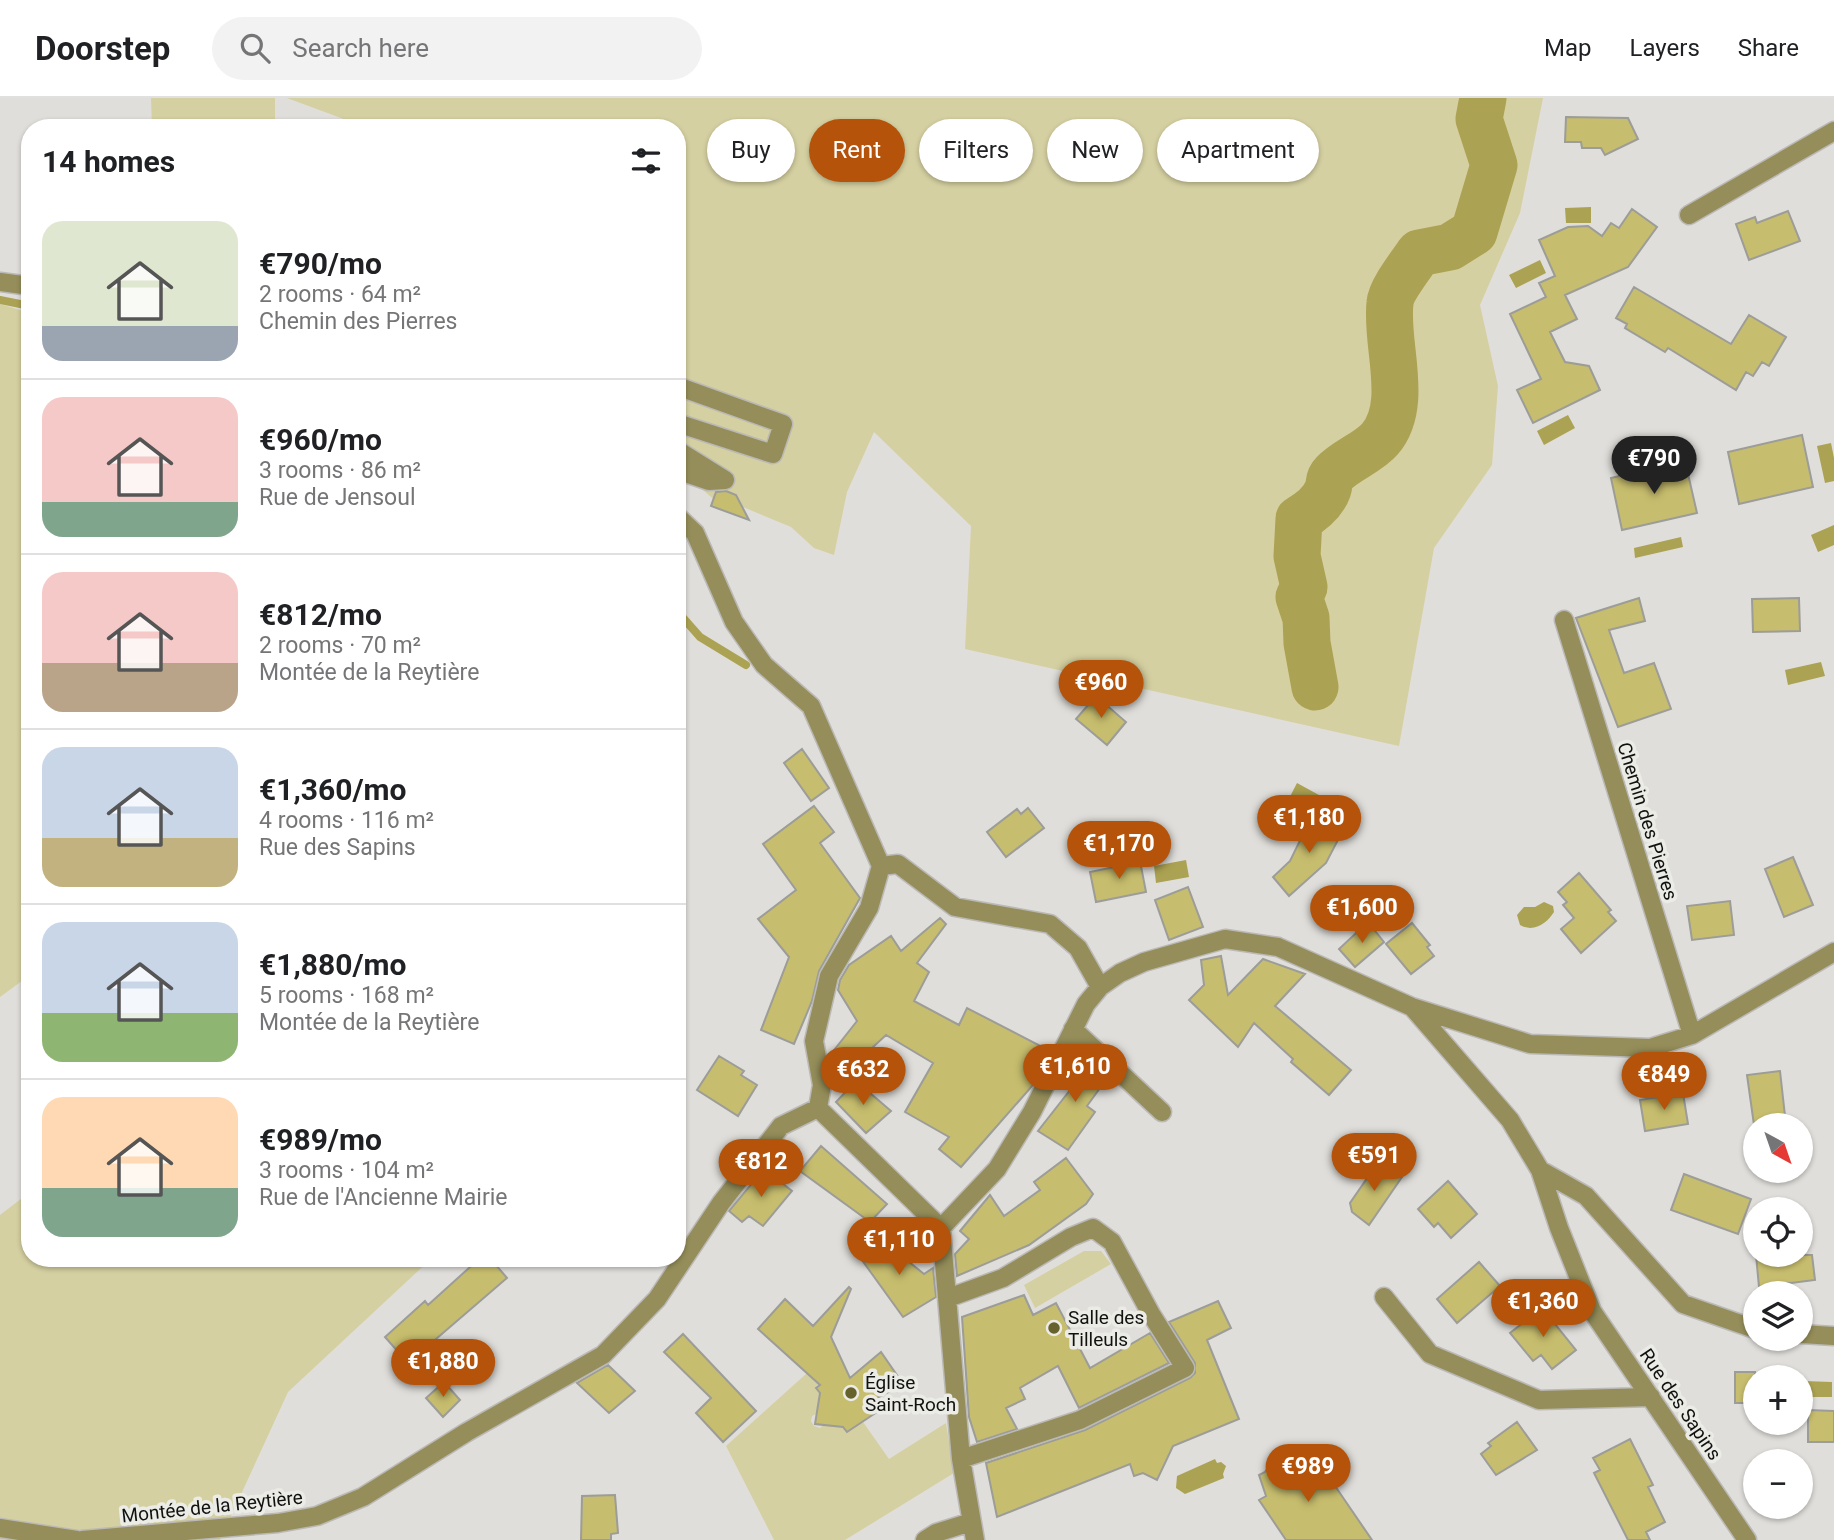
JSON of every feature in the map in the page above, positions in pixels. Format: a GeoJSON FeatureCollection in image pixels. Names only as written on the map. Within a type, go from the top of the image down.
{"type":"FeatureCollection","features":[{"type":"Feature","properties":{"kind":"street"},"geometry":{"type":"LineString","coordinates":[[1689,215],[1834,131]]}},
{"type":"Feature","properties":{"kind":"street"},"geometry":{"type":"LineString","coordinates":[[0,282],[21,285]]}},
{"type":"Feature","properties":{"kind":"street"},"geometry":{"type":"LineString","coordinates":[[686,389],[783,424],[773,454],[686,426]]}},
{"type":"Feature","properties":{"kind":"street"},"geometry":{"type":"LineString","coordinates":[[686,456],[725,480],[709,481],[686,473]]}},
{"type":"Feature","properties":{"kind":"street"},"geometry":{"type":"LineString","coordinates":[[686,524],[695,533],[734,622],[764,664],[811,706],[881,866],[869,908],[829,976],[814,1041],[822,1085],[818,1108],[940,1228],[961,1460],[975,1540]]}},
{"type":"Feature","properties":{"kind":"street","name":"Chemin des Pierres"},"geometry":{"type":"LineString","coordinates":[[1564,620],[1692,1035]]}},
{"type":"Feature","properties":{"kind":"street"},"geometry":{"type":"LineString","coordinates":[[881,866],[898,864],[955,907],[1050,923],[1078,948],[1100,987]]}},
{"type":"Feature","properties":{"kind":"street"},"geometry":{"type":"LineString","coordinates":[[940,1228],[997,1169],[1032,1112],[1086,1003],[1100,987],[1120,973],[1144,962],[1225,939],[1278,947],[1412,1007],[1530,1044],[1650,1048],[1692,1035],[1834,952]]}},
{"type":"Feature","properties":{"kind":"street","name":"Rue des Sapins"},"geometry":{"type":"LineString","coordinates":[[1412,1007],[1510,1120],[1540,1170],[1559,1228],[1592,1311],[1747,1540]]}},
{"type":"Feature","properties":{"kind":"street"},"geometry":{"type":"LineString","coordinates":[[1073,1030],[1162,1112]]}},
{"type":"Feature","properties":{"kind":"street","name":"Montée de la Reytière"},"geometry":{"type":"LineString","coordinates":[[686,1256],[721,1203],[781,1126],[818,1108]]}},
{"type":"Feature","properties":{"kind":"street"},"geometry":{"type":"LineString","coordinates":[[1540,1170],[1586,1196],[1683,1304],[1743,1325]]}},
{"type":"Feature","properties":{"kind":"street"},"geometry":{"type":"LineString","coordinates":[[948,1298],[1003,1278],[1071,1237],[1093,1228],[1112,1242],[1151,1314],[1185,1368],[1080,1420],[961,1460]]}},
{"type":"Feature","properties":{"kind":"street","name":"Montée de la Reytière"},"geometry":{"type":"LineString","coordinates":[[0,1528],[80,1540],[278,1523],[317,1516],[363,1497],[467,1432],[603,1355],[657,1299],[678,1267]]}},
{"type":"Feature","properties":{"kind":"street"},"geometry":{"type":"LineString","coordinates":[[1384,1297],[1430,1354],[1539,1401],[1651,1397]]}},
{"type":"Feature","properties":{"kind":"street"},"geometry":{"type":"LineString","coordinates":[[1813,1335],[1834,1336]]}},
{"type":"Feature","properties":{"kind":"street"},"geometry":{"type":"LineString","coordinates":[[925,1540],[936,1533],[971,1522]]}},
{"type":"Feature","properties":{"kind":"shaded area"},"geometry":{"type":"Polygon","coordinates":[[[151,98],[275,98],[275,119],[152,119],[151,98]]]}},
{"type":"Feature","properties":{"kind":"shaded area"},"geometry":{"type":"Polygon","coordinates":[[[287,98],[1543,98],[1520,213],[1480,305],[1498,386],[1492,465],[1434,548],[1399,746],[965,649],[971,526],[874,432],[847,492],[834,555],[814,548],[791,527],[743,507],[730,513],[690,479],[686,472],[686,119],[344,119],[287,98]]]}},
{"type":"Feature","properties":{"kind":"shaded area"},"geometry":{"type":"Polygon","coordinates":[[[1591,207],[1591,223],[1566,223],[1565,208],[1591,207]]]}},
{"type":"Feature","properties":{"kind":"shaded area"},"geometry":{"type":"Polygon","coordinates":[[[1540,260],[1546,273],[1516,288],[1509,275],[1540,260]]]}},
{"type":"Feature","properties":{"kind":"shaded area"},"geometry":{"type":"Polygon","coordinates":[[[0,304],[21,310],[21,982],[0,997],[0,304]]]}},
{"type":"Feature","properties":{"kind":"shaded area"},"geometry":{"type":"Polygon","coordinates":[[[1568,415],[1575,428],[1544,445],[1537,431],[1568,415]]]}},
{"type":"Feature","properties":{"kind":"shaded area"},"geometry":{"type":"Polygon","coordinates":[[[1831,443],[1834,481],[1825,483],[1817,446],[1831,443]]]}},
{"type":"Feature","properties":{"kind":"shaded area"},"geometry":{"type":"Polygon","coordinates":[[[1834,525],[1834,545],[1818,552],[1811,535],[1834,525]]]}},
{"type":"Feature","properties":{"kind":"shaded area"},"geometry":{"type":"Polygon","coordinates":[[[1681,537],[1683,547],[1635,558],[1634,548],[1681,537]]]}},
{"type":"Feature","properties":{"kind":"shaded area"},"geometry":{"type":"Polygon","coordinates":[[[1821,662],[1825,676],[1788,685],[1785,670],[1821,662]]]}},
{"type":"Feature","properties":{"kind":"shaded area"},"geometry":{"type":"Polygon","coordinates":[[[1297,783],[1319,795],[1316,802],[1309,805],[1297,829],[1278,820],[1297,783]]]}},
{"type":"Feature","properties":{"kind":"shaded area"},"geometry":{"type":"Polygon","coordinates":[[[1186,860],[1189,877],[1156,883],[1154,866],[1186,860]]]}},
{"type":"Feature","properties":{"kind":"shaded area"},"geometry":{"type":"Polygon","coordinates":[[[1544,902],[1553,906],[1554,912],[1548,920],[1540,926],[1530,928],[1520,925],[1517,915],[1524,907],[1535,907],[1544,902]]]}},
{"type":"Feature","properties":{"kind":"shaded area"},"geometry":{"type":"Polygon","coordinates":[[[21,1199],[21,1267],[422,1267],[288,1392],[220,1540],[0,1540],[0,1215],[21,1199]]]}},
{"type":"Feature","properties":{"kind":"shaded area"},"geometry":{"type":"Polygon","coordinates":[[[1084,1251],[1101,1251],[1111,1264],[1035,1308],[1024,1285],[1084,1251]]]}},
{"type":"Feature","properties":{"kind":"shaded area"},"geometry":{"type":"Polygon","coordinates":[[[816,1365],[825,1380],[815,1387],[823,1399],[818,1413],[812,1416],[814,1426],[820,1428],[824,1424],[841,1425],[847,1432],[863,1422],[889,1459],[946,1423],[954,1473],[845,1540],[774,1540],[726,1446],[816,1365]]]}},
{"type":"Feature","properties":{"kind":"shaded area"},"geometry":{"type":"Polygon","coordinates":[[[1813,1381],[1832,1382],[1832,1397],[1813,1397],[1813,1381]]]}},
{"type":"Feature","properties":{"kind":"shaded area"},"geometry":{"type":"Polygon","coordinates":[[[1215,1459],[1217,1463],[1221,1462],[1226,1466],[1224,1478],[1185,1494],[1176,1488],[1177,1476],[1215,1459]]]}},
{"type":"Feature","properties":{"kind":"building"},"geometry":{"type":"Polygon","coordinates":[[[1566,117],[1628,118],[1638,139],[1605,155],[1601,148],[1582,148],[1581,142],[1565,142],[1566,117]]]}},
{"type":"Feature","properties":{"kind":"building"},"geometry":{"type":"Polygon","coordinates":[[[1632,209],[1657,227],[1628,267],[1565,295],[1577,319],[1550,332],[1565,362],[1589,366],[1600,390],[1533,423],[1517,390],[1541,379],[1510,314],[1546,297],[1539,283],[1555,276],[1539,240],[1568,227],[1588,226],[1602,236],[1611,223],[1619,228],[1632,209]]]}},
{"type":"Feature","properties":{"kind":"building"},"geometry":{"type":"Polygon","coordinates":[[[1788,211],[1800,241],[1749,260],[1736,224],[1755,217],[1757,223],[1788,211]]]}},
{"type":"Feature","properties":{"kind":"building"},"geometry":{"type":"Polygon","coordinates":[[[1634,287],[1731,344],[1749,315],[1786,337],[1769,366],[1762,362],[1753,376],[1746,372],[1736,390],[1668,348],[1665,352],[1625,328],[1627,324],[1616,318],[1634,287]]]}},
{"type":"Feature","properties":{"kind":"building"},"geometry":{"type":"Polygon","coordinates":[[[1802,435],[1813,487],[1739,504],[1728,452],[1802,435]]]}},
{"type":"Feature","properties":{"kind":"building"},"geometry":{"type":"Polygon","coordinates":[[[1685,461],[1697,513],[1622,530],[1611,478],[1685,461]]]}},
{"type":"Feature","properties":{"kind":"building"},"geometry":{"type":"Polygon","coordinates":[[[726,491],[736,495],[749,520],[711,506],[716,492],[726,491]]]}},
{"type":"Feature","properties":{"kind":"building"},"geometry":{"type":"Polygon","coordinates":[[[1639,598],[1645,621],[1609,630],[1624,673],[1654,663],[1671,709],[1618,727],[1576,618],[1639,598]]]}},
{"type":"Feature","properties":{"kind":"building"},"geometry":{"type":"Polygon","coordinates":[[[1799,598],[1800,631],[1753,632],[1752,599],[1799,598]]]}},
{"type":"Feature","properties":{"kind":"building"},"geometry":{"type":"Polygon","coordinates":[[[1096,696],[1126,722],[1107,745],[1076,719],[1096,696]]]}},
{"type":"Feature","properties":{"kind":"building"},"geometry":{"type":"Polygon","coordinates":[[[802,749],[829,788],[811,801],[784,763],[802,749]]]}},
{"type":"Feature","properties":{"kind":"building"},"geometry":{"type":"Polygon","coordinates":[[[814,806],[834,832],[820,843],[860,898],[819,971],[812,1001],[794,1044],[761,1030],[789,957],[758,919],[796,890],[763,844],[814,806]]]}},
{"type":"Feature","properties":{"kind":"building"},"geometry":{"type":"Polygon","coordinates":[[[1028,808],[1044,828],[1006,857],[987,832],[1017,809],[1021,814],[1028,808]]]}},
{"type":"Feature","properties":{"kind":"building"},"geometry":{"type":"Polygon","coordinates":[[[1312,816],[1341,831],[1340,836],[1326,863],[1289,896],[1273,877],[1290,861],[1312,816]]]}},
{"type":"Feature","properties":{"kind":"building"},"geometry":{"type":"Polygon","coordinates":[[[1139,856],[1146,892],[1096,902],[1090,872],[1119,866],[1122,860],[1139,856]]]}},
{"type":"Feature","properties":{"kind":"building"},"geometry":{"type":"Polygon","coordinates":[[[1793,857],[1813,905],[1784,917],[1765,869],[1793,857]]]}},
{"type":"Feature","properties":{"kind":"building"},"geometry":{"type":"Polygon","coordinates":[[[1579,873],[1611,910],[1608,912],[1616,921],[1581,953],[1561,929],[1574,918],[1563,905],[1567,902],[1558,892],[1579,873]]]}},
{"type":"Feature","properties":{"kind":"building"},"geometry":{"type":"Polygon","coordinates":[[[1188,887],[1203,927],[1169,940],[1155,900],[1188,887]]]}},
{"type":"Feature","properties":{"kind":"building"},"geometry":{"type":"Polygon","coordinates":[[[1730,901],[1734,935],[1692,940],[1687,906],[1730,901]]]}},
{"type":"Feature","properties":{"kind":"building"},"geometry":{"type":"Polygon","coordinates":[[[940,918],[946,924],[917,963],[929,972],[914,1001],[959,1025],[967,1008],[1050,1051],[1033,1085],[961,1167],[939,1149],[949,1137],[905,1112],[933,1063],[886,1035],[845,1073],[831,1054],[857,1021],[838,990],[840,980],[849,965],[891,936],[901,951],[940,918]]]}},
{"type":"Feature","properties":{"kind":"building"},"geometry":{"type":"Polygon","coordinates":[[[1368,922],[1384,942],[1355,967],[1339,949],[1368,922]]]}},
{"type":"Feature","properties":{"kind":"building"},"geometry":{"type":"Polygon","coordinates":[[[1412,923],[1430,945],[1427,947],[1434,956],[1411,974],[1386,944],[1412,923]]]}},
{"type":"Feature","properties":{"kind":"building"},"geometry":{"type":"Polygon","coordinates":[[[1221,956],[1228,995],[1263,959],[1305,974],[1275,1006],[1351,1070],[1329,1095],[1291,1062],[1293,1059],[1254,1023],[1238,1047],[1189,1000],[1204,985],[1201,960],[1221,956]]]}},
{"type":"Feature","properties":{"kind":"building"},"geometry":{"type":"Polygon","coordinates":[[[1081,1053],[1108,1077],[1087,1106],[1095,1112],[1068,1150],[1038,1131],[1074,1085],[1066,1078],[1081,1053]]]}},
{"type":"Feature","properties":{"kind":"building"},"geometry":{"type":"Polygon","coordinates":[[[719,1056],[744,1071],[741,1075],[757,1085],[738,1116],[697,1090],[719,1056]]]}},
{"type":"Feature","properties":{"kind":"building"},"geometry":{"type":"Polygon","coordinates":[[[1780,1071],[1785,1113],[1752,1113],[1747,1075],[1780,1071]]]}},
{"type":"Feature","properties":{"kind":"building"},"geometry":{"type":"Polygon","coordinates":[[[856,1081],[891,1111],[866,1133],[836,1102],[856,1081]]]}},
{"type":"Feature","properties":{"kind":"building"},"geometry":{"type":"Polygon","coordinates":[[[1683,1093],[1688,1124],[1645,1131],[1640,1100],[1683,1093]]]}},
{"type":"Feature","properties":{"kind":"building"},"geometry":{"type":"Polygon","coordinates":[[[821,1146],[887,1204],[870,1222],[800,1171],[821,1146]]]}},
{"type":"Feature","properties":{"kind":"building"},"geometry":{"type":"Polygon","coordinates":[[[1066,1158],[1093,1194],[1086,1204],[1029,1245],[957,1276],[955,1254],[969,1239],[960,1231],[990,1195],[1004,1216],[1040,1190],[1034,1182],[1066,1158]]]}},
{"type":"Feature","properties":{"kind":"building"},"geometry":{"type":"Polygon","coordinates":[[[1379,1161],[1402,1177],[1369,1225],[1352,1212],[1350,1203],[1379,1161]]]}},
{"type":"Feature","properties":{"kind":"building"},"geometry":{"type":"Polygon","coordinates":[[[764,1169],[792,1191],[763,1226],[749,1216],[742,1222],[729,1211],[764,1169]]]}},
{"type":"Feature","properties":{"kind":"building"},"geometry":{"type":"Polygon","coordinates":[[[1684,1174],[1746,1197],[1743,1197],[1743,1221],[1738,1234],[1671,1210],[1684,1174]]]}},
{"type":"Feature","properties":{"kind":"building"},"geometry":{"type":"Polygon","coordinates":[[[1448,1181],[1477,1214],[1451,1238],[1438,1223],[1434,1227],[1418,1209],[1448,1181]]]}},
{"type":"Feature","properties":{"kind":"building"},"geometry":{"type":"Polygon","coordinates":[[[876,1235],[924,1274],[933,1268],[936,1297],[903,1317],[859,1256],[876,1235]]]}},
{"type":"Feature","properties":{"kind":"building"},"geometry":{"type":"Polygon","coordinates":[[[1479,1262],[1500,1286],[1457,1323],[1437,1299],[1479,1262]]]}},
{"type":"Feature","properties":{"kind":"building"},"geometry":{"type":"Polygon","coordinates":[[[1813,1263],[1815,1280],[1758,1281],[1757,1267],[1813,1267],[1813,1263]]]}},
{"type":"Feature","properties":{"kind":"building"},"geometry":{"type":"Polygon","coordinates":[[[470,1267],[498,1267],[507,1278],[408,1363],[385,1337],[425,1301],[428,1305],[470,1267]]]}},
{"type":"Feature","properties":{"kind":"building"},"geometry":{"type":"Polygon","coordinates":[[[849,1287],[851,1289],[831,1337],[850,1378],[881,1352],[903,1384],[870,1402],[877,1412],[847,1432],[843,1427],[815,1424],[820,1393],[816,1388],[820,1385],[758,1329],[785,1299],[813,1326],[849,1287]]]}},
{"type":"Feature","properties":{"kind":"building"},"geometry":{"type":"Polygon","coordinates":[[[1024,1295],[1033,1315],[1056,1303],[1090,1368],[1150,1333],[1169,1363],[1079,1408],[1058,1366],[1020,1388],[1025,1399],[1006,1408],[1017,1429],[977,1442],[969,1417],[962,1317],[1024,1295]]]}},
{"type":"Feature","properties":{"kind":"building"},"geometry":{"type":"Polygon","coordinates":[[[1218,1301],[1231,1328],[1207,1340],[1239,1419],[1173,1446],[1157,1480],[1143,1473],[1134,1476],[1130,1464],[997,1517],[986,1463],[1085,1430],[1190,1378],[1195,1373],[1195,1363],[1169,1322],[1218,1301]]]}},
{"type":"Feature","properties":{"kind":"building"},"geometry":{"type":"Polygon","coordinates":[[[1542,1308],[1576,1350],[1552,1369],[1541,1355],[1533,1361],[1510,1333],[1542,1308]]]}},
{"type":"Feature","properties":{"kind":"building"},"geometry":{"type":"Polygon","coordinates":[[[683,1334],[756,1411],[723,1442],[696,1413],[711,1398],[664,1352],[683,1334]]]}},
{"type":"Feature","properties":{"kind":"building"},"geometry":{"type":"Polygon","coordinates":[[[608,1365],[635,1391],[609,1413],[577,1383],[608,1365]]]}},
{"type":"Feature","properties":{"kind":"building"},"geometry":{"type":"Polygon","coordinates":[[[1735,1372],[1743,1372],[1743,1403],[1735,1403],[1735,1372]]]}},
{"type":"Feature","properties":{"kind":"building"},"geometry":{"type":"Polygon","coordinates":[[[444,1382],[460,1400],[443,1417],[426,1398],[444,1382]]]}},
{"type":"Feature","properties":{"kind":"building"},"geometry":{"type":"Polygon","coordinates":[[[1813,1410],[1834,1411],[1834,1442],[1808,1442],[1808,1435],[1813,1435],[1813,1410]]]}},
{"type":"Feature","properties":{"kind":"building"},"geometry":{"type":"Polygon","coordinates":[[[1517,1422],[1537,1450],[1496,1475],[1481,1454],[1491,1446],[1488,1443],[1517,1422]]]}},
{"type":"Feature","properties":{"kind":"building"},"geometry":{"type":"Polygon","coordinates":[[[1630,1439],[1653,1485],[1648,1487],[1665,1522],[1646,1532],[1650,1540],[1628,1540],[1594,1473],[1600,1470],[1593,1458],[1630,1439]]]}},
{"type":"Feature","properties":{"kind":"building"},"geometry":{"type":"Polygon","coordinates":[[[1273,1459],[1288,1459],[1301,1472],[1318,1461],[1372,1540],[1286,1540],[1259,1500],[1266,1496],[1259,1475],[1265,1472],[1273,1459]]]}},
{"type":"Feature","properties":{"kind":"building"},"geometry":{"type":"Polygon","coordinates":[[[615,1495],[618,1533],[611,1534],[611,1540],[581,1540],[582,1496],[615,1495]]]}},
{"type":"Feature","properties":{"kind":"waterway"},"geometry":{"type":"LineString","coordinates":[[1315,687],[1307,643],[1306,618],[1299,597],[1304,587],[1297,556],[1299,519],[1323,499],[1333,474],[1375,444],[1389,425],[1394,409],[1395,391],[1390,303],[1398,285],[1419,253],[1450,247],[1474,232],[1494,165],[1479,119],[1483,98]]}},
{"type":"Feature","properties":{"kind":"waterway"},"geometry":{"type":"LineString","coordinates":[[0,300],[21,304]]}},
{"type":"Feature","properties":{"kind":"waterway"},"geometry":{"type":"LineString","coordinates":[[686,621],[700,637],[746,665]]}},
{"type":"Feature","properties":{"kind":"place","name":"Salle des Tilleuls"},"geometry":{"type":"Point","coordinates":[1054,1328]}},
{"type":"Feature","properties":{"kind":"place","name":"Église Saint-Roch"},"geometry":{"type":"Point","coordinates":[851,1393]}}]}
